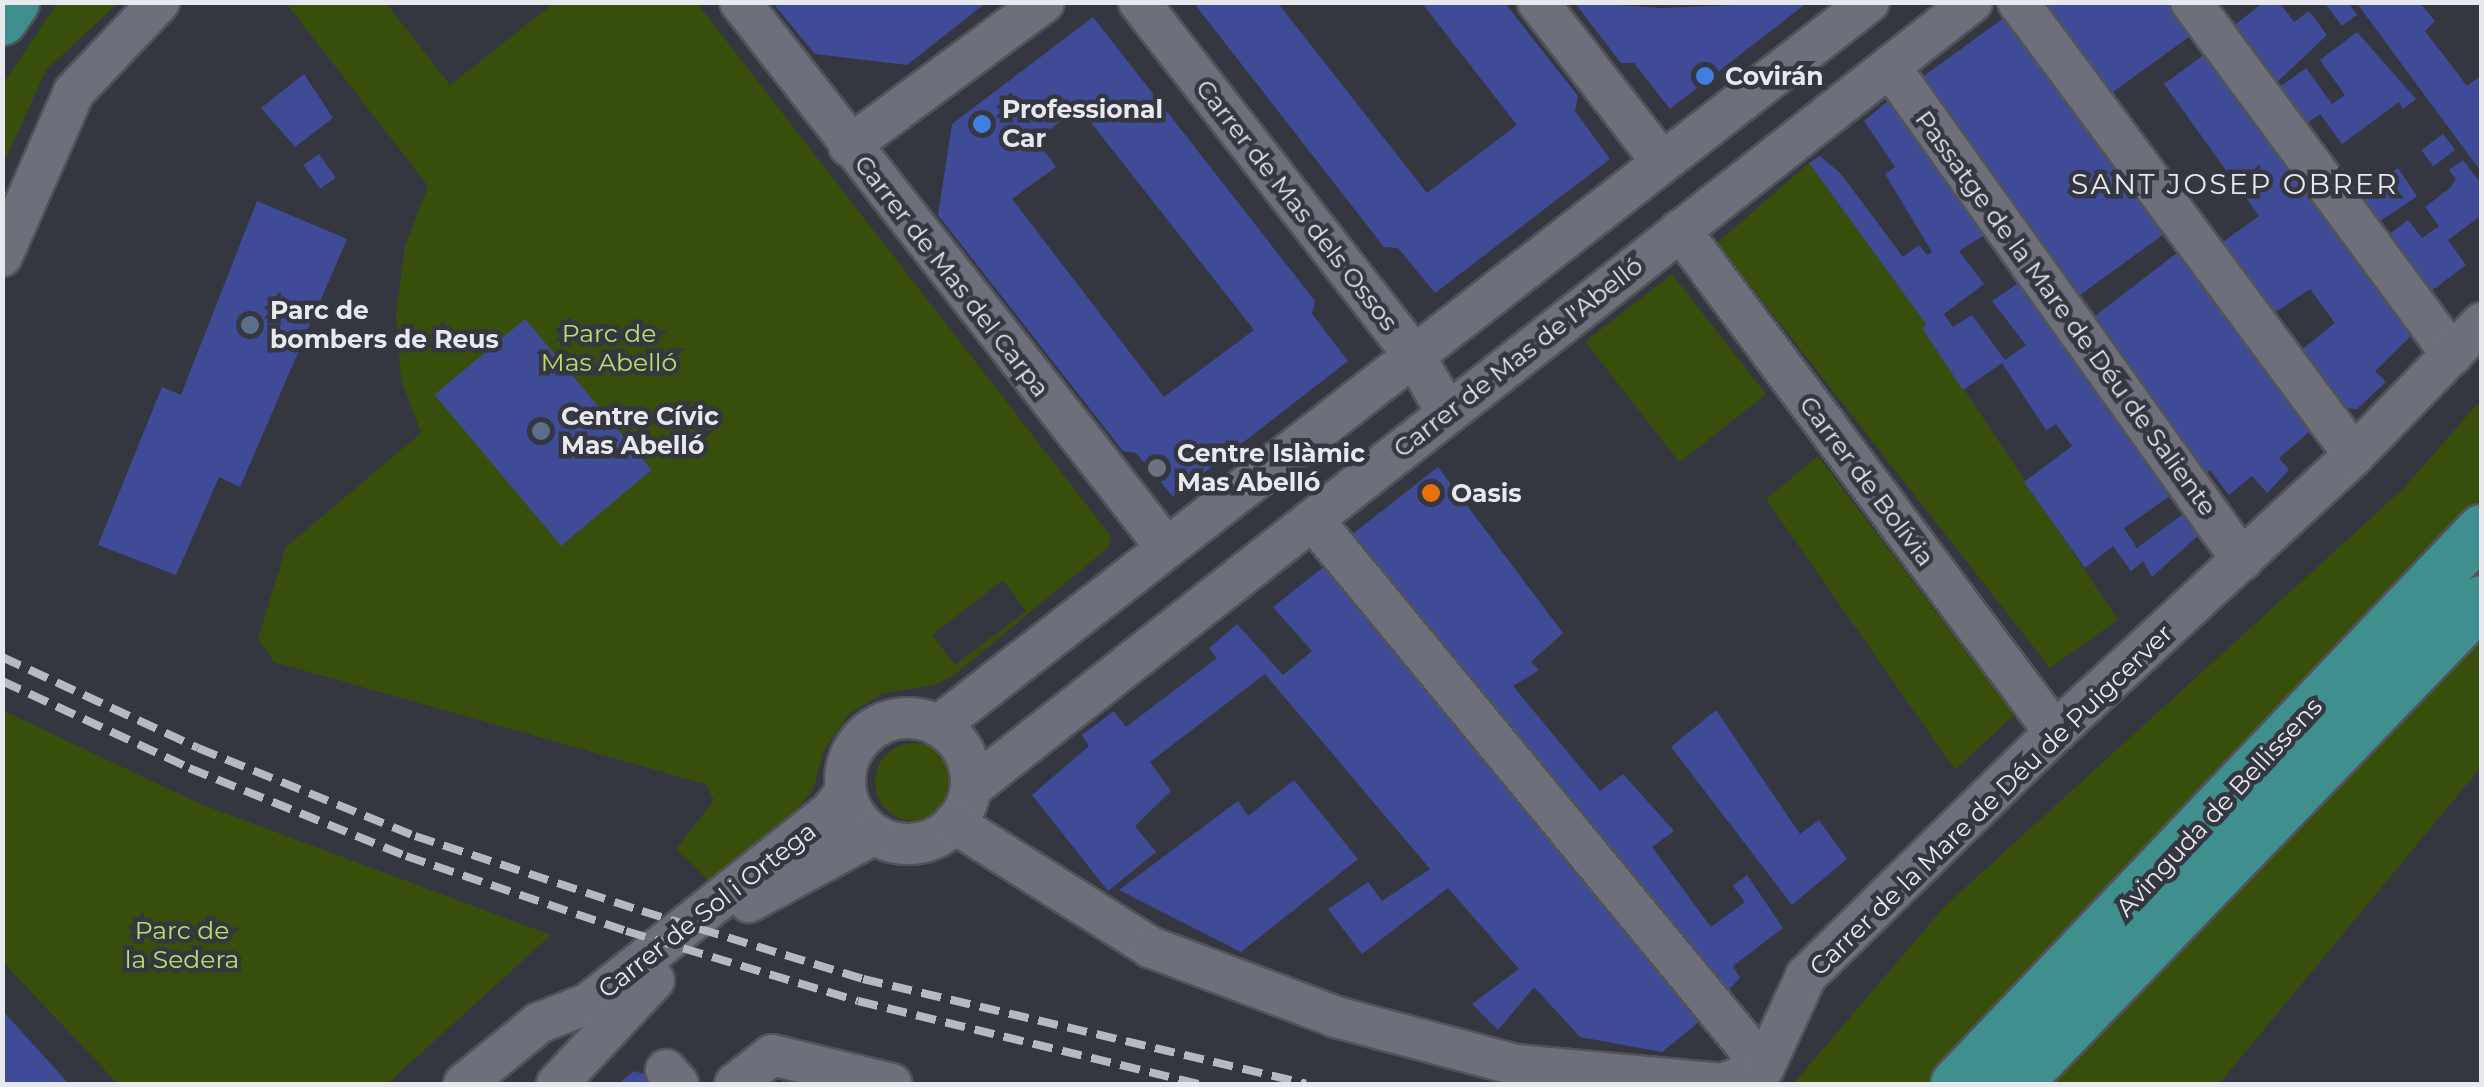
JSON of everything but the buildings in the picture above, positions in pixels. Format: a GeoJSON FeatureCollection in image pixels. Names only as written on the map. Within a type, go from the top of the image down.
{"type":"FeatureCollection","features":[{"type":"Feature","properties":{"kind":"main road"},"geometry":{"type":"LineString","coordinates":[[2,20],[14,2]]}},
{"type":"Feature","properties":{"kind":"main road","name":"Avinguda de Bellissens"},"geometry":{"type":"LineString","coordinates":[[1956,1084],[2482,530]]}},
{"type":"Feature","properties":{"kind":"main road","name":"Avinguda de Bellissens"},"geometry":{"type":"LineString","coordinates":[[2016,1084],[2482,601]]}},
{"type":"Feature","properties":{"kind":"street"},"geometry":{"type":"LineString","coordinates":[[2,256],[74,92],[159,2]]}},
{"type":"Feature","properties":{"kind":"street","name":"Carrer de Mas del Carpa"},"geometry":{"type":"LineString","coordinates":[[740,2],[1166,546]]}},
{"type":"Feature","properties":{"kind":"street"},"geometry":{"type":"LineString","coordinates":[[849,146],[1044,2]]}},
{"type":"Feature","properties":{"kind":"street","name":"Carrer de Mas dels Ossos"},"geometry":{"type":"LineString","coordinates":[[1140,2],[1416,358],[1447,412]]}},
{"type":"Feature","properties":{"kind":"street"},"geometry":{"type":"LineString","coordinates":[[1538,2],[1662,162]]}},
{"type":"Feature","properties":{"kind":"street"},"geometry":{"type":"LineString","coordinates":[[938,726],[1870,2]]}},
{"type":"Feature","properties":{"kind":"street","name":"Carrer de Mas de l'Abelló"},"geometry":{"type":"LineString","coordinates":[[963,806],[1447,412],[1972,2]]}},
{"type":"Feature","properties":{"kind":"street"},"geometry":{"type":"LineString","coordinates":[[2018,2],[2354,454]]}},
{"type":"Feature","properties":{"kind":"street"},"geometry":{"type":"LineString","coordinates":[[2191,2],[2452,355]]}},
{"type":"Feature","properties":{"kind":"street","name":"Passatge de la Mare de Déu de Saliente"},"geometry":{"type":"LineString","coordinates":[[1890,67],[2242,560]]}},
{"type":"Feature","properties":{"kind":"street","name":"Carrer de Bolívia"},"geometry":{"type":"LineString","coordinates":[[1680,230],[2055,732]]}},
{"type":"Feature","properties":{"kind":"street","name":"Carrer de la Mare de Déu de Puigcerver"},"geometry":{"type":"LineString","coordinates":[[1764,1067],[1806,976],[2055,732],[2354,454],[2482,324]]}},
{"type":"Feature","properties":{"kind":"street"},"geometry":{"type":"LineString","coordinates":[[963,806],[1150,946],[1336,1016],[1516,1065],[1723,1084],[1764,1067],[1312,520]]}},
{"type":"Feature","properties":{"kind":"street"},"geometry":{"type":"LineString","coordinates":[[909,718],[938,726],[957,740],[970,766],[963,806],[914,845],[873,835],[853,814],[845,793],[849,757],[863,735],[909,718]]}},
{"type":"Feature","properties":{"kind":"street","name":"Carrer de Sol i Ortega"},"geometry":{"type":"LineString","coordinates":[[464,1084],[539,1023],[589,1003],[830,812],[845,793]]}},
{"type":"Feature","properties":{"kind":"street","name":"Carrer de Sol i Ortega"},"geometry":{"type":"LineString","coordinates":[[557,1084],[582,1064],[628,1001],[754,898],[873,835]]}},
{"type":"Feature","properties":{"kind":"street"},"geometry":{"type":"LineString","coordinates":[[735,1084],[772,1055],[892,1084]]}},
{"type":"Feature","properties":{"kind":"green space"},"geometry":{"type":"Polygon","coordinates":[[[57,3],[118,3],[46,70],[3,165],[3,84],[57,3]]]}},
{"type":"Feature","properties":{"kind":"green space","name":"Parc de Mas Abelló"},"geometry":{"type":"Polygon","coordinates":[[[286,3],[386,3],[450,85],[554,3],[697,3],[1110,535],[1109,547],[954,675],[935,685],[883,693],[849,714],[824,750],[813,790],[782,828],[712,884],[676,849],[714,800],[705,784],[274,662],[258,639],[286,547],[421,433],[401,379],[396,316],[405,247],[428,186],[286,3]],[[1003,580],[932,635],[955,665],[1026,611],[1003,580]]]}},
{"type":"Feature","properties":{"kind":"green space"},"geometry":{"type":"Polygon","coordinates":[[[1809,163],[1926,324],[1923,328],[2118,620],[2050,668],[1717,243],[1809,163]]]}},
{"type":"Feature","properties":{"kind":"green space"},"geometry":{"type":"Polygon","coordinates":[[[1672,274],[1766,395],[1680,462],[1585,342],[1672,274]]]}},
{"type":"Feature","properties":{"kind":"green space"},"geometry":{"type":"Polygon","coordinates":[[[2481,400],[2481,767],[2219,1084],[1793,1084],[1945,906],[2404,488],[2481,400]]]}},
{"type":"Feature","properties":{"kind":"green space"},"geometry":{"type":"Polygon","coordinates":[[[1818,456],[2014,715],[1955,770],[1766,499],[1818,456]]]}},
{"type":"Feature","properties":{"kind":"green space","name":"Parc de la Sedera"},"geometry":{"type":"Polygon","coordinates":[[[2,710],[198,803],[551,935],[387,1084],[118,1084],[3,962],[2,710]]]}},
{"type":"Feature","properties":{"kind":"green space"},"geometry":{"type":"Polygon","coordinates":[[[914,743],[942,754],[953,782],[942,810],[914,821],[886,810],[875,782],[886,754],[914,743]]]}},
{"type":"Feature","properties":{"kind":"railway"},"geometry":{"type":"LineString","coordinates":[[2,657],[198,748],[415,836],[642,911],[863,979],[1306,1084]]}},
{"type":"Feature","properties":{"kind":"railway"},"geometry":{"type":"LineString","coordinates":[[2,681],[189,768],[406,856],[626,931],[858,1001],[1199,1084]]}},
{"type":"Feature","properties":{"kind":"place","name":"Covirán"},"geometry":{"type":"Point","coordinates":[1705,76]}},
{"type":"Feature","properties":{"kind":"place","name":"Professional Car"},"geometry":{"type":"Point","coordinates":[982,124]}},
{"type":"Feature","properties":{"kind":"place","name":"Parc de bombers de Reus"},"geometry":{"type":"Point","coordinates":[250,325]}},
{"type":"Feature","properties":{"kind":"place","name":"Centre Cívic Mas Abelló"},"geometry":{"type":"Point","coordinates":[541,431]}},
{"type":"Feature","properties":{"kind":"place","name":"Centre Islàmic Mas Abelló"},"geometry":{"type":"Point","coordinates":[1157,468]}},
{"type":"Feature","properties":{"kind":"place","name":"Oasis"},"geometry":{"type":"Point","coordinates":[1431,493]}},
{"type":"Feature","properties":{"kind":"district","name":"SANT JOSEP OBRER"},"geometry":{"type":"Point","coordinates":[2235,184]}}]}
